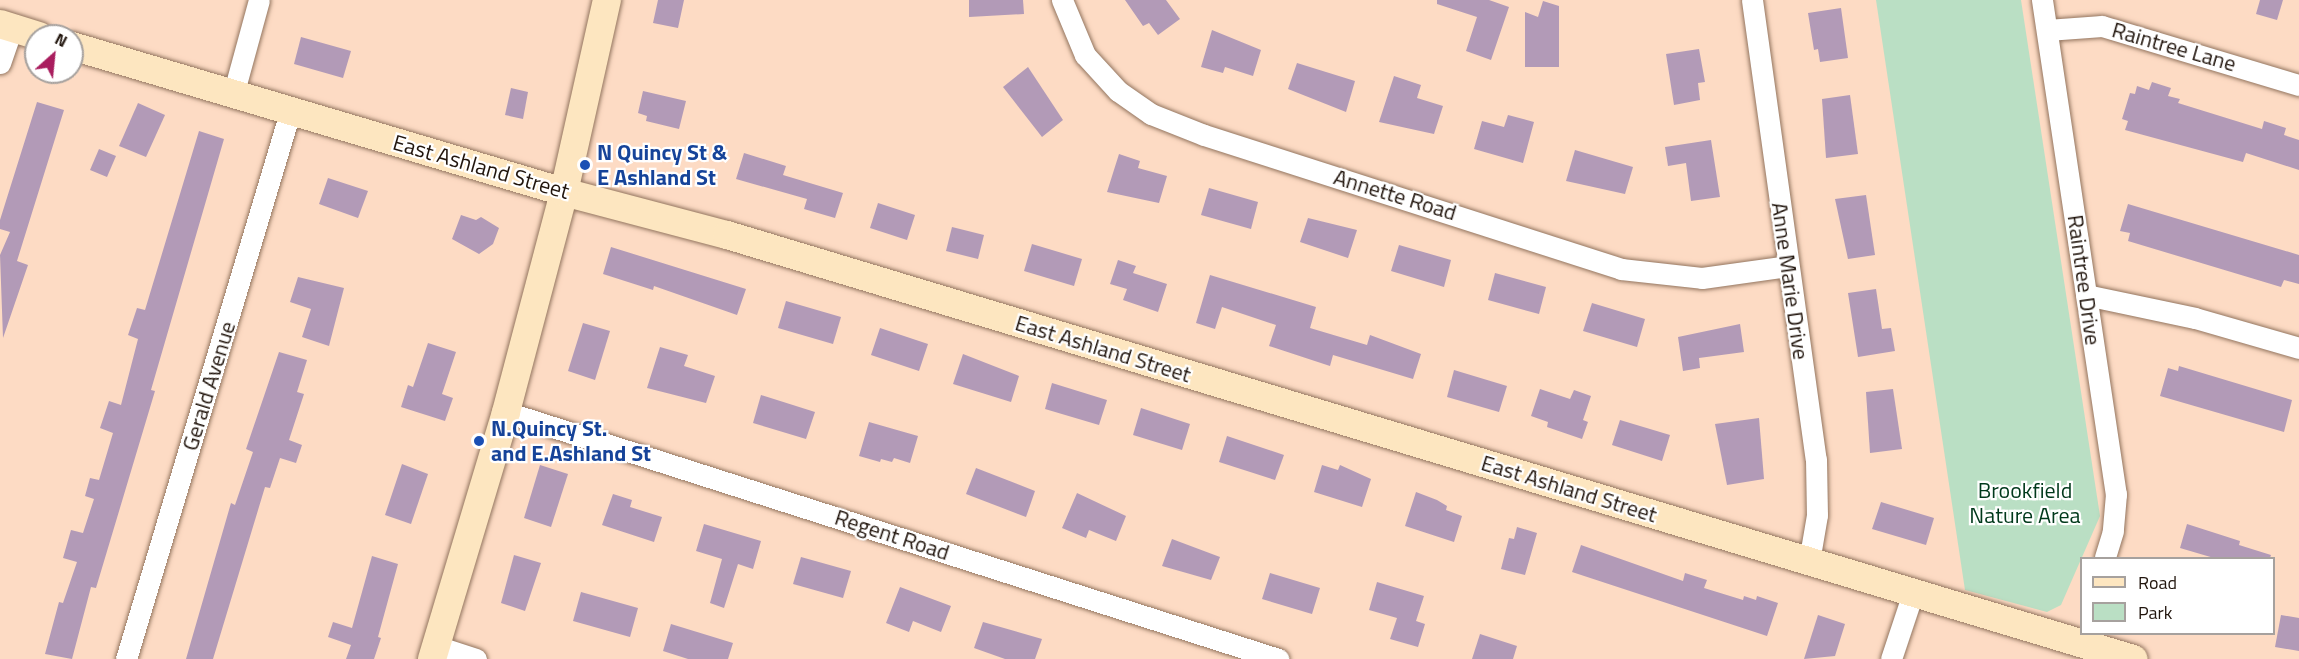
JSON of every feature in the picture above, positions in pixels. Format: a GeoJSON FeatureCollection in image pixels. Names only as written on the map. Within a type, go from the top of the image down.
{"type":"FeatureCollection","features":[{"type":"Feature","properties":{"kind":"main road"},"geometry":{"type":"LineString","coordinates":[[434,652],[506,412],[564,192],[607,0]]}},
{"type":"Feature","properties":{"kind":"main road","name":"East Ashland Street"},"geometry":{"type":"LineString","coordinates":[[84,50],[564,192],[738,239],[1913,593],[2083,638],[2133,659]]}},
{"type":"Feature","properties":{"kind":"street"},"geometry":{"type":"LineString","coordinates":[[233,95],[259,0]]}},
{"type":"Feature","properties":{"kind":"street","name":"Annette Road"},"geometry":{"type":"LineString","coordinates":[[1062,0],[1085,56],[1118,91],[1151,114],[1204,135],[1621,269],[1702,278],[1787,266]]}},
{"type":"Feature","properties":{"kind":"street","name":"Anne Marie Drive"},"geometry":{"type":"LineString","coordinates":[[1752,0],[1787,266],[1816,459],[1817,514],[1809,562]]}},
{"type":"Feature","properties":{"kind":"street","name":"Raintree Drive"},"geometry":{"type":"LineString","coordinates":[[2042,0],[2116,494],[2113,531],[2105,557]]}},
{"type":"Feature","properties":{"kind":"street","name":"Raintree Lane"},"geometry":{"type":"LineString","coordinates":[[2047,30],[2102,26],[2299,85]]}},
{"type":"Feature","properties":{"kind":"street"},"geometry":{"type":"LineString","coordinates":[[0,63],[17,29]]}},
{"type":"Feature","properties":{"kind":"street","name":"Gerald Avenue"},"geometry":{"type":"LineString","coordinates":[[126,659],[290,112]]}},
{"type":"Feature","properties":{"kind":"street"},"geometry":{"type":"LineString","coordinates":[[2086,295],[2194,318],[2299,348]]}},
{"type":"Feature","properties":{"kind":"street","name":"Regent Road"},"geometry":{"type":"LineString","coordinates":[[506,412],[1278,659]]}},
{"type":"Feature","properties":{"kind":"street"},"geometry":{"type":"LineString","coordinates":[[1891,659],[1913,593]]}},
{"type":"Feature","properties":{"kind":"street"},"geometry":{"type":"LineString","coordinates":[[434,652],[477,659]]}},
{"type":"Feature","properties":{"kind":"green space","name":"Brookfield Nature Area"},"geometry":{"type":"Polygon","coordinates":[[[1876,0],[2021,0],[2100,516],[2082,557],[2080,557],[2061,605],[2047,612],[1965,590],[1876,0]]]}},
{"type":"Feature","properties":{"kind":"building"},"geometry":{"type":"Polygon","coordinates":[[[658,0],[684,0],[678,28],[653,23],[658,0]]]}},
{"type":"Feature","properties":{"kind":"building"},"geometry":{"type":"Polygon","coordinates":[[[969,0],[1023,0],[1024,14],[969,17],[969,0]]]}},
{"type":"Feature","properties":{"kind":"building"},"geometry":{"type":"Polygon","coordinates":[[[1125,0],[1166,0],[1180,19],[1158,35],[1149,23],[1143,26],[1125,0]]]}},
{"type":"Feature","properties":{"kind":"building"},"geometry":{"type":"Polygon","coordinates":[[[1437,0],[1489,0],[1509,7],[1491,60],[1466,51],[1477,17],[1437,4],[1437,0]]]}},
{"type":"Feature","properties":{"kind":"building"},"geometry":{"type":"Polygon","coordinates":[[[2260,0],[2283,0],[2277,20],[2256,14],[2260,0]]]}},
{"type":"Feature","properties":{"kind":"building"},"geometry":{"type":"Polygon","coordinates":[[[1543,1],[1559,6],[1559,67],[1525,67],[1525,12],[1538,17],[1543,1]]]}},
{"type":"Feature","properties":{"kind":"building"},"geometry":{"type":"Polygon","coordinates":[[[1841,8],[1848,58],[1820,62],[1818,49],[1814,50],[1808,13],[1841,8]]]}},
{"type":"Feature","properties":{"kind":"building"},"geometry":{"type":"Polygon","coordinates":[[[1212,30],[1261,50],[1253,76],[1225,67],[1223,73],[1201,67],[1212,30]]]}},
{"type":"Feature","properties":{"kind":"building"},"geometry":{"type":"Polygon","coordinates":[[[301,37],[351,51],[343,78],[294,64],[301,37]]]}},
{"type":"Feature","properties":{"kind":"building"},"geometry":{"type":"Polygon","coordinates":[[[1699,49],[1705,82],[1698,83],[1700,100],[1674,105],[1666,54],[1699,49]]]}},
{"type":"Feature","properties":{"kind":"building"},"geometry":{"type":"Polygon","coordinates":[[[1297,63],[1355,81],[1346,112],[1288,89],[1297,63]]]}},
{"type":"Feature","properties":{"kind":"building"},"geometry":{"type":"Polygon","coordinates":[[[1028,67],[1063,120],[1042,137],[1003,87],[1028,67]]]}},
{"type":"Feature","properties":{"kind":"building"},"geometry":{"type":"Polygon","coordinates":[[[1394,76],[1421,85],[1417,98],[1443,106],[1434,134],[1379,122],[1394,76]]]}},
{"type":"Feature","properties":{"kind":"building"},"geometry":{"type":"Polygon","coordinates":[[[2152,82],[2171,88],[2168,96],[2180,99],[2178,103],[2262,129],[2264,121],[2286,128],[2284,135],[2299,140],[2299,170],[2246,153],[2243,162],[2125,130],[2128,121],[2122,119],[2130,93],[2135,94],[2137,86],[2149,90],[2152,82]]]}},
{"type":"Feature","properties":{"kind":"building"},"geometry":{"type":"Polygon","coordinates":[[[511,88],[528,92],[523,119],[505,115],[511,88]]]}},
{"type":"Feature","properties":{"kind":"building"},"geometry":{"type":"Polygon","coordinates":[[[643,91],[686,101],[679,129],[646,121],[647,116],[638,113],[643,91]]]}},
{"type":"Feature","properties":{"kind":"building"},"geometry":{"type":"Polygon","coordinates":[[[1850,95],[1858,154],[1826,158],[1822,99],[1850,95]]]}},
{"type":"Feature","properties":{"kind":"building"},"geometry":{"type":"Polygon","coordinates":[[[37,102],[64,110],[17,261],[28,265],[3,338],[0,255],[10,232],[0,229],[0,220],[37,102]]]}},
{"type":"Feature","properties":{"kind":"building"},"geometry":{"type":"Polygon","coordinates":[[[138,103],[165,115],[146,157],[119,146],[138,103]]]}},
{"type":"Feature","properties":{"kind":"building"},"geometry":{"type":"Polygon","coordinates":[[[1508,115],[1534,122],[1523,163],[1474,149],[1482,121],[1504,127],[1508,115]]]}},
{"type":"Feature","properties":{"kind":"building"},"geometry":{"type":"Polygon","coordinates":[[[199,131],[224,139],[151,390],[155,391],[96,588],[91,587],[72,659],[45,654],[59,602],[63,603],[77,562],[63,558],[71,530],[83,533],[94,499],[85,496],[90,478],[99,480],[113,433],[100,428],[109,401],[121,405],[138,339],[128,335],[137,308],[145,310],[199,131]]]}},
{"type":"Feature","properties":{"kind":"building"},"geometry":{"type":"Polygon","coordinates":[[[1711,140],[1720,197],[1691,201],[1686,163],[1668,166],[1665,147],[1711,140]]]}},
{"type":"Feature","properties":{"kind":"building"},"geometry":{"type":"Polygon","coordinates":[[[99,149],[116,156],[107,177],[90,170],[99,149]]]}},
{"type":"Feature","properties":{"kind":"building"},"geometry":{"type":"Polygon","coordinates":[[[1575,150],[1633,167],[1625,194],[1566,181],[1575,150]]]}},
{"type":"Feature","properties":{"kind":"building"},"geometry":{"type":"Polygon","coordinates":[[[744,153],[786,166],[783,175],[843,193],[835,218],[804,209],[807,199],[736,179],[744,153]]]}},
{"type":"Feature","properties":{"kind":"building"},"geometry":{"type":"Polygon","coordinates":[[[1119,154],[1140,161],[1138,168],[1167,176],[1159,203],[1107,192],[1119,154]]]}},
{"type":"Feature","properties":{"kind":"building"},"geometry":{"type":"Polygon","coordinates":[[[328,178],[368,191],[358,218],[319,204],[328,178]]]}},
{"type":"Feature","properties":{"kind":"building"},"geometry":{"type":"Polygon","coordinates":[[[1209,188],[1258,202],[1251,229],[1201,215],[1209,188]]]}},
{"type":"Feature","properties":{"kind":"building"},"geometry":{"type":"Polygon","coordinates":[[[1866,195],[1875,255],[1848,259],[1835,199],[1866,195]]]}},
{"type":"Feature","properties":{"kind":"building"},"geometry":{"type":"Polygon","coordinates":[[[878,203],[915,215],[907,240],[870,228],[878,203]]]}},
{"type":"Feature","properties":{"kind":"building"},"geometry":{"type":"Polygon","coordinates":[[[2128,204],[2299,255],[2299,284],[2284,280],[2281,287],[2128,241],[2130,233],[2120,231],[2128,204]]]}},
{"type":"Feature","properties":{"kind":"building"},"geometry":{"type":"Polygon","coordinates":[[[461,215],[476,220],[481,217],[499,228],[493,244],[479,254],[452,239],[461,215]]]}},
{"type":"Feature","properties":{"kind":"building"},"geometry":{"type":"Polygon","coordinates":[[[1308,218],[1357,230],[1348,258],[1300,242],[1308,218]]]}},
{"type":"Feature","properties":{"kind":"building"},"geometry":{"type":"Polygon","coordinates":[[[952,227],[984,235],[978,259],[946,251],[952,227]]]}},
{"type":"Feature","properties":{"kind":"building"},"geometry":{"type":"Polygon","coordinates":[[[1032,244],[1082,259],[1074,286],[1024,271],[1032,244]]]}},
{"type":"Feature","properties":{"kind":"building"},"geometry":{"type":"Polygon","coordinates":[[[1399,245],[1451,260],[1444,287],[1391,271],[1399,245]]]}},
{"type":"Feature","properties":{"kind":"building"},"geometry":{"type":"Polygon","coordinates":[[[611,247],[746,289],[737,315],[654,286],[653,290],[603,274],[611,247]]]}},
{"type":"Feature","properties":{"kind":"building"},"geometry":{"type":"Polygon","coordinates":[[[1118,260],[1136,266],[1133,273],[1167,284],[1158,312],[1123,300],[1127,289],[1110,284],[1118,260]]]}},
{"type":"Feature","properties":{"kind":"building"},"geometry":{"type":"Polygon","coordinates":[[[1495,273],[1546,287],[1539,314],[1488,300],[1495,273]]]}},
{"type":"Feature","properties":{"kind":"building"},"geometry":{"type":"Polygon","coordinates":[[[1210,275],[1316,307],[1310,328],[1367,345],[1370,335],[1421,354],[1413,379],[1333,355],[1330,366],[1269,346],[1276,325],[1222,307],[1215,329],[1196,323],[1210,275]]]}},
{"type":"Feature","properties":{"kind":"building"},"geometry":{"type":"Polygon","coordinates":[[[298,277],[344,288],[329,346],[302,337],[311,309],[290,302],[298,277]]]}},
{"type":"Feature","properties":{"kind":"building"},"geometry":{"type":"Polygon","coordinates":[[[1876,289],[1882,329],[1891,328],[1895,351],[1858,357],[1848,293],[1876,289]]]}},
{"type":"Feature","properties":{"kind":"building"},"geometry":{"type":"Polygon","coordinates":[[[786,301],[841,317],[833,344],[778,328],[786,301]]]}},
{"type":"Feature","properties":{"kind":"building"},"geometry":{"type":"Polygon","coordinates":[[[1592,303],[1645,319],[1637,347],[1583,331],[1592,303]]]}},
{"type":"Feature","properties":{"kind":"building"},"geometry":{"type":"Polygon","coordinates":[[[583,323],[610,331],[595,380],[568,371],[583,323]]]}},
{"type":"Feature","properties":{"kind":"building"},"geometry":{"type":"Polygon","coordinates":[[[1740,324],[1744,352],[1699,358],[1700,368],[1683,371],[1678,337],[1740,324]]]}},
{"type":"Feature","properties":{"kind":"building"},"geometry":{"type":"Polygon","coordinates":[[[880,328],[928,344],[919,371],[871,355],[880,328]]]}},
{"type":"Feature","properties":{"kind":"building"},"geometry":{"type":"Polygon","coordinates":[[[428,343],[456,352],[442,394],[453,398],[445,421],[401,407],[408,385],[413,387],[428,343]]]}},
{"type":"Feature","properties":{"kind":"building"},"geometry":{"type":"Polygon","coordinates":[[[660,347],[688,355],[684,366],[715,376],[706,403],[647,388],[660,347]]]}},
{"type":"Feature","properties":{"kind":"building"},"geometry":{"type":"Polygon","coordinates":[[[279,352],[307,360],[297,392],[304,394],[289,440],[302,445],[296,463],[280,458],[270,488],[265,487],[213,659],[186,659],[231,503],[235,505],[253,452],[246,449],[279,352]]]}},
{"type":"Feature","properties":{"kind":"building"},"geometry":{"type":"Polygon","coordinates":[[[963,354],[1019,376],[1011,402],[953,384],[963,354]]]}},
{"type":"Feature","properties":{"kind":"building"},"geometry":{"type":"Polygon","coordinates":[[[2179,366],[2292,400],[2284,432],[2160,396],[2168,368],[2178,371],[2179,366]]]}},
{"type":"Feature","properties":{"kind":"building"},"geometry":{"type":"Polygon","coordinates":[[[1454,370],[1507,386],[1499,412],[1447,397],[1454,370]]]}},
{"type":"Feature","properties":{"kind":"building"},"geometry":{"type":"Polygon","coordinates":[[[1052,383],[1107,400],[1099,425],[1045,409],[1052,383]]]}},
{"type":"Feature","properties":{"kind":"building"},"geometry":{"type":"Polygon","coordinates":[[[1540,389],[1570,399],[1574,390],[1591,396],[1583,420],[1588,422],[1582,439],[1547,427],[1548,422],[1531,416],[1540,389]]]}},
{"type":"Feature","properties":{"kind":"building"},"geometry":{"type":"Polygon","coordinates":[[[1893,389],[1902,449],[1870,453],[1866,392],[1893,389]]]}},
{"type":"Feature","properties":{"kind":"building"},"geometry":{"type":"Polygon","coordinates":[[[761,395],[815,412],[806,439],[753,423],[761,395]]]}},
{"type":"Feature","properties":{"kind":"building"},"geometry":{"type":"Polygon","coordinates":[[[1141,408],[1190,424],[1182,450],[1133,435],[1141,408]]]}},
{"type":"Feature","properties":{"kind":"building"},"geometry":{"type":"Polygon","coordinates":[[[1759,418],[1764,479],[1727,485],[1715,424],[1759,418]]]}},
{"type":"Feature","properties":{"kind":"building"},"geometry":{"type":"Polygon","coordinates":[[[1620,420],[1670,435],[1662,461],[1612,445],[1620,420]]]}},
{"type":"Feature","properties":{"kind":"building"},"geometry":{"type":"Polygon","coordinates":[[[869,422],[918,436],[910,463],[894,458],[892,462],[881,459],[880,462],[859,456],[869,422]]]}},
{"type":"Feature","properties":{"kind":"building"},"geometry":{"type":"Polygon","coordinates":[[[1227,436],[1284,455],[1275,480],[1219,462],[1227,436]]]}},
{"type":"Feature","properties":{"kind":"building"},"geometry":{"type":"Polygon","coordinates":[[[402,464],[428,474],[411,524],[385,515],[402,464]]]}},
{"type":"Feature","properties":{"kind":"building"},"geometry":{"type":"Polygon","coordinates":[[[540,465],[568,474],[551,527],[524,518],[540,465]]]}},
{"type":"Feature","properties":{"kind":"building"},"geometry":{"type":"Polygon","coordinates":[[[1322,465],[1338,470],[1340,465],[1371,479],[1362,507],[1314,492],[1322,465]]]}},
{"type":"Feature","properties":{"kind":"building"},"geometry":{"type":"Polygon","coordinates":[[[976,468],[1035,491],[1026,517],[966,494],[976,468]]]}},
{"type":"Feature","properties":{"kind":"building"},"geometry":{"type":"Polygon","coordinates":[[[1416,492],[1437,500],[1447,506],[1446,510],[1462,516],[1454,542],[1405,526],[1416,492]]]}},
{"type":"Feature","properties":{"kind":"building"},"geometry":{"type":"Polygon","coordinates":[[[1077,493],[1126,516],[1116,541],[1089,530],[1086,538],[1062,528],[1077,493]]]}},
{"type":"Feature","properties":{"kind":"building"},"geometry":{"type":"Polygon","coordinates":[[[613,494],[632,500],[630,507],[662,517],[654,542],[602,525],[613,494]]]}},
{"type":"Feature","properties":{"kind":"building"},"geometry":{"type":"Polygon","coordinates":[[[1881,502],[1934,518],[1926,545],[1872,529],[1881,502]]]}},
{"type":"Feature","properties":{"kind":"building"},"geometry":{"type":"Polygon","coordinates":[[[704,524],[761,541],[753,569],[738,564],[724,608],[710,603],[722,559],[696,551],[704,524]]]}},
{"type":"Feature","properties":{"kind":"building"},"geometry":{"type":"Polygon","coordinates":[[[2187,524],[2240,541],[2239,545],[2271,555],[2270,557],[2211,557],[2180,548],[2187,524]]]}},
{"type":"Feature","properties":{"kind":"building"},"geometry":{"type":"Polygon","coordinates":[[[1517,527],[1537,533],[1525,575],[1501,569],[1509,538],[1514,539],[1517,527]]]}},
{"type":"Feature","properties":{"kind":"building"},"geometry":{"type":"Polygon","coordinates":[[[1172,539],[1220,557],[1211,580],[1162,566],[1172,539]]]}},
{"type":"Feature","properties":{"kind":"building"},"geometry":{"type":"Polygon","coordinates":[[[1581,545],[1683,581],[1685,573],[1707,580],[1704,588],[1743,600],[1744,596],[1756,600],[1757,596],[1778,603],[1767,636],[1572,572],[1581,545]]]}},
{"type":"Feature","properties":{"kind":"building"},"geometry":{"type":"Polygon","coordinates":[[[514,555],[541,563],[525,611],[501,603],[514,555]]]}},
{"type":"Feature","properties":{"kind":"building"},"geometry":{"type":"Polygon","coordinates":[[[372,556],[398,564],[378,637],[381,638],[374,659],[346,659],[351,645],[328,637],[333,622],[352,628],[372,556]]]}},
{"type":"Feature","properties":{"kind":"building"},"geometry":{"type":"Polygon","coordinates":[[[801,557],[851,571],[843,598],[793,584],[801,557]]]}},
{"type":"Feature","properties":{"kind":"building"},"geometry":{"type":"Polygon","coordinates":[[[1270,573],[1320,588],[1312,614],[1262,599],[1270,573]]]}},
{"type":"Feature","properties":{"kind":"building"},"geometry":{"type":"Polygon","coordinates":[[[1377,582],[1424,596],[1416,621],[1425,624],[1418,647],[1390,639],[1397,618],[1369,610],[1377,582]]]}},
{"type":"Feature","properties":{"kind":"building"},"geometry":{"type":"Polygon","coordinates":[[[900,587],[951,606],[941,632],[913,621],[909,632],[886,623],[900,587]]]}},
{"type":"Feature","properties":{"kind":"building"},"geometry":{"type":"Polygon","coordinates":[[[581,592],[638,608],[630,637],[573,621],[581,592]]]}},
{"type":"Feature","properties":{"kind":"building"},"geometry":{"type":"Polygon","coordinates":[[[1818,615],[1845,624],[1835,656],[1804,659],[1818,615]]]}},
{"type":"Feature","properties":{"kind":"building"},"geometry":{"type":"Polygon","coordinates":[[[2281,615],[2299,618],[2299,651],[2275,647],[2281,615]]]}},
{"type":"Feature","properties":{"kind":"building"},"geometry":{"type":"Polygon","coordinates":[[[983,622],[1042,639],[1035,659],[1005,659],[974,648],[983,622]]]}},
{"type":"Feature","properties":{"kind":"building"},"geometry":{"type":"Polygon","coordinates":[[[671,624],[733,643],[728,659],[688,659],[663,651],[671,624]]]}},
{"type":"Feature","properties":{"kind":"building"},"geometry":{"type":"Polygon","coordinates":[[[1480,634],[1517,646],[1513,659],[1472,659],[1480,634]]]}},
{"type":"Feature","properties":{"kind":"place","name":"N Quincy St & E Ashland St"},"geometry":{"type":"Point","coordinates":[585,165]}},
{"type":"Feature","properties":{"kind":"place","name":"N.Quincy St. and E.Ashland St"},"geometry":{"type":"Point","coordinates":[479,441]}}]}
